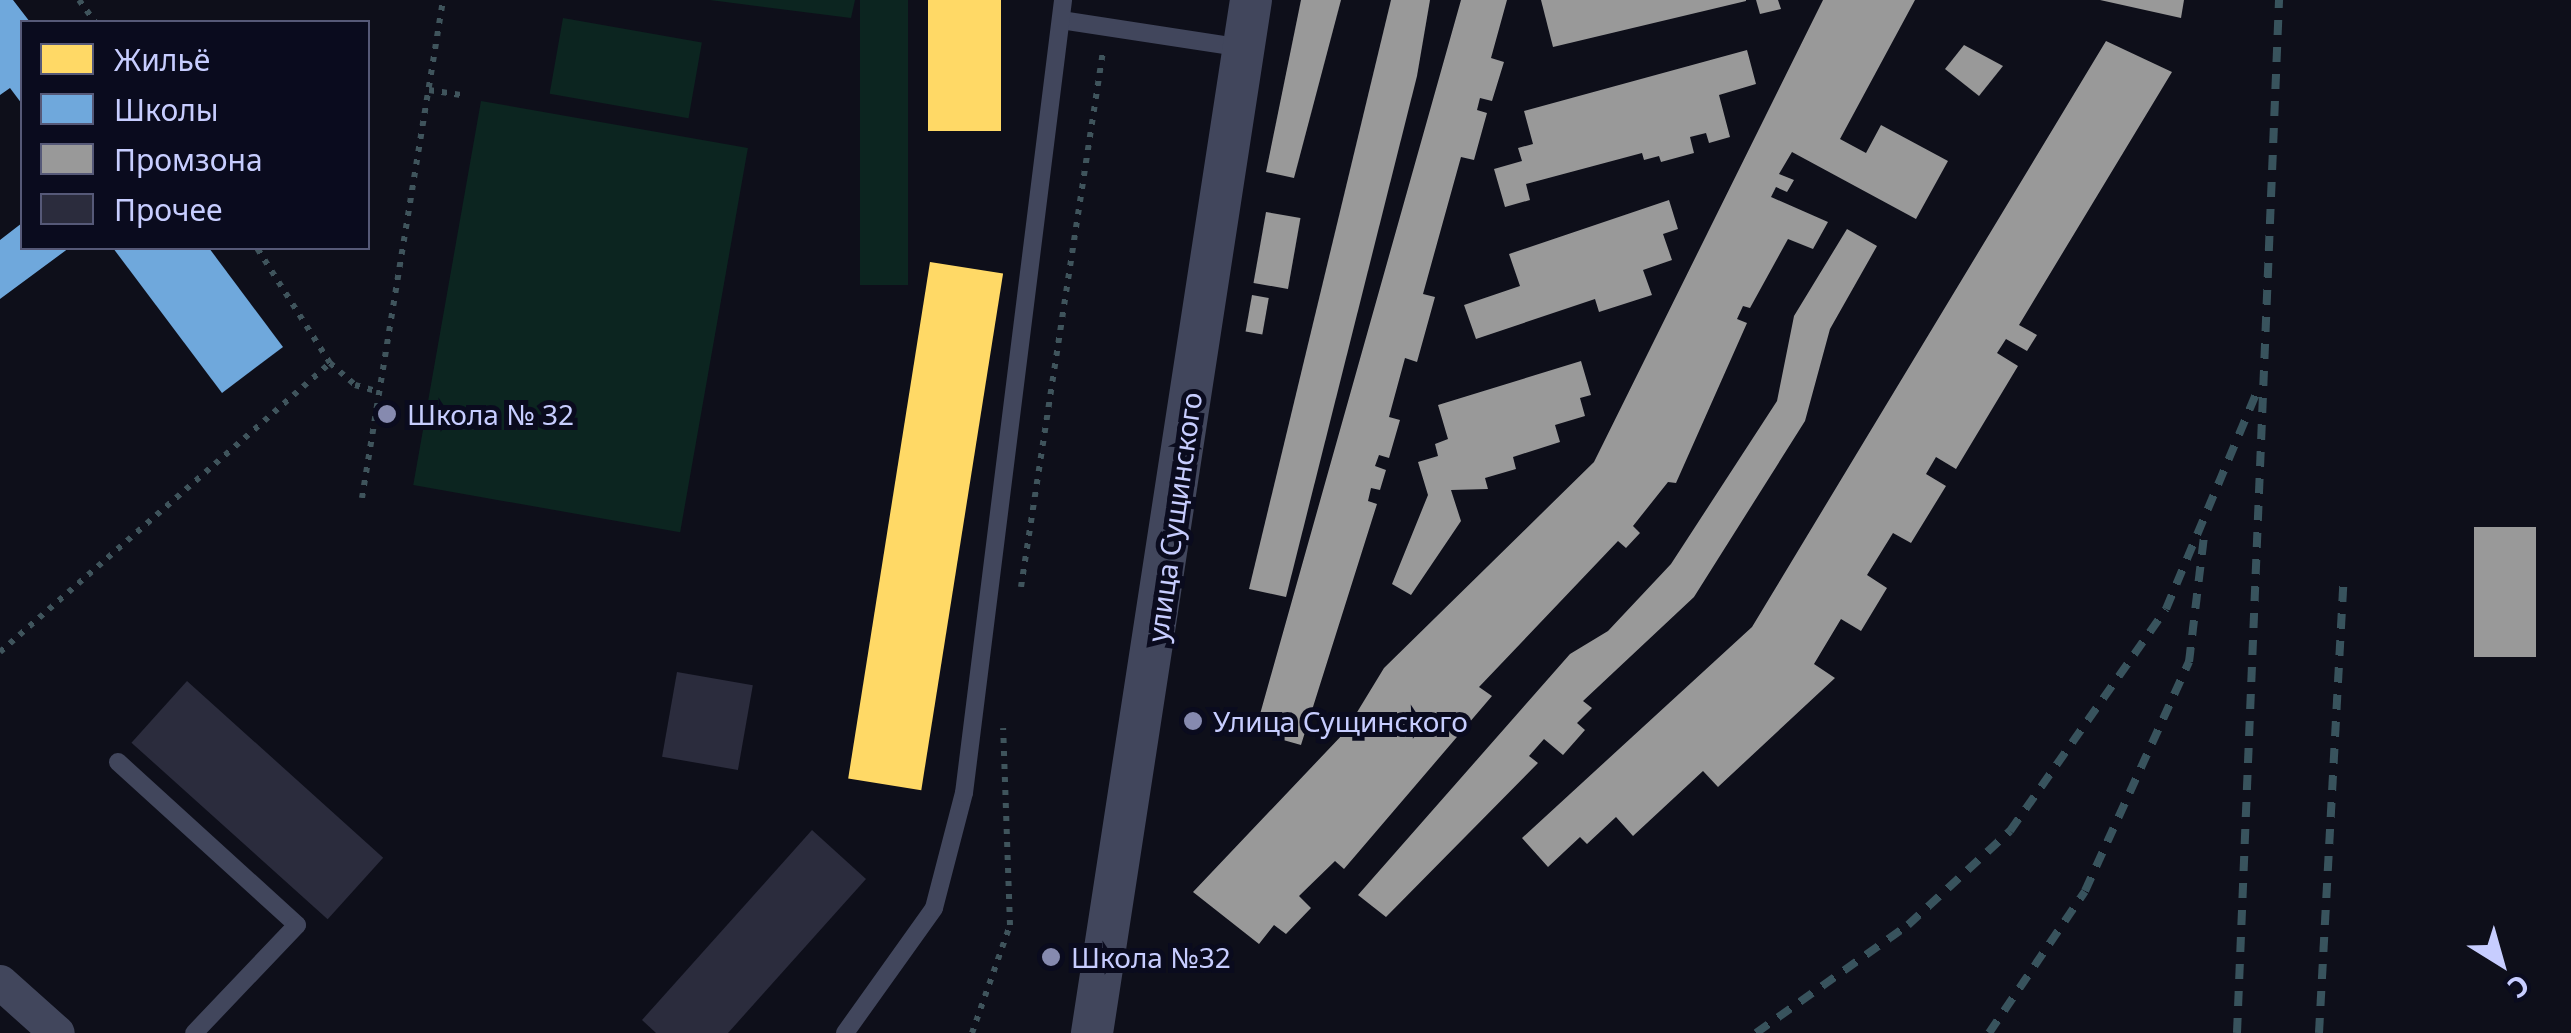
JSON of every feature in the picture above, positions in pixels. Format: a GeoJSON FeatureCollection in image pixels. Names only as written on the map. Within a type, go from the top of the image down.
{"type":"FeatureCollection","features":[{"type":"Feature","properties":{"kind":"street","name":"улица Сущинского"},"geometry":{"type":"LineString","coordinates":[[1092,1033],[1250,0]]}},
{"type":"Feature","properties":{"kind":"street"},"geometry":{"type":"LineString","coordinates":[[0,982],[57,1033]]}},
{"type":"Feature","properties":{"kind":"lane"},"geometry":{"type":"LineString","coordinates":[[846,1033],[934,908],[964,792],[1063,0]]}},
{"type":"Feature","properties":{"kind":"lane"},"geometry":{"type":"LineString","coordinates":[[1061,20],[1244,48]]}},
{"type":"Feature","properties":{"kind":"lane"},"geometry":{"type":"LineString","coordinates":[[118,762],[297,925],[194,1033]]}},
{"type":"Feature","properties":{"kind":"path"},"geometry":{"type":"LineString","coordinates":[[79,0],[94,20]]}},
{"type":"Feature","properties":{"kind":"path"},"geometry":{"type":"LineString","coordinates":[[362,498],[444,0]]}},
{"type":"Feature","properties":{"kind":"path"},"geometry":{"type":"LineString","coordinates":[[1020,593],[1106,27]]}},
{"type":"Feature","properties":{"kind":"path"},"geometry":{"type":"LineString","coordinates":[[429,90],[460,95]]}},
{"type":"Feature","properties":{"kind":"path"},"geometry":{"type":"LineString","coordinates":[[259,250],[330,363],[355,385],[379,392]]}},
{"type":"Feature","properties":{"kind":"path"},"geometry":{"type":"LineString","coordinates":[[0,652],[330,363]]}},
{"type":"Feature","properties":{"kind":"path"},"geometry":{"type":"LineString","coordinates":[[972,1033],[1010,926],[1002,710]]}},
{"type":"Feature","properties":{"kind":"green space"},"geometry":{"type":"Polygon","coordinates":[[[710,0],[855,0],[851,18],[710,0]]]}},
{"type":"Feature","properties":{"kind":"green space"},"geometry":{"type":"Polygon","coordinates":[[[860,0],[908,0],[908,285],[860,285],[860,0]]]}},
{"type":"Feature","properties":{"kind":"green space"},"geometry":{"type":"Polygon","coordinates":[[[563,18],[702,42],[688,118],[550,94],[563,18]]]}},
{"type":"Feature","properties":{"kind":"green space"},"geometry":{"type":"Polygon","coordinates":[[[481,101],[748,148],[680,532],[413,485],[481,101]]]}},
{"type":"Feature","properties":{"kind":"building: Жильё"},"geometry":{"type":"Polygon","coordinates":[[[928,0],[1001,0],[1001,131],[928,131],[928,0]]]}},
{"type":"Feature","properties":{"kind":"building: Жильё"},"geometry":{"type":"Polygon","coordinates":[[[930,262],[1003,274],[921,790],[848,779],[930,262]]]}},
{"type":"Feature","properties":{"kind":"building: Школы"},"geometry":{"type":"Polygon","coordinates":[[[0,0],[13,0],[28,20],[20,20],[20,101],[10,88],[0,95],[0,0]]]}},
{"type":"Feature","properties":{"kind":"building: Школы"},"geometry":{"type":"Polygon","coordinates":[[[20,225],[20,250],[66,250],[0,299],[0,240],[20,225]]]}},
{"type":"Feature","properties":{"kind":"building: Школы"},"geometry":{"type":"Polygon","coordinates":[[[115,250],[210,250],[283,347],[222,393],[115,250]]]}},
{"type":"Feature","properties":{"kind":"building: Промзона"},"geometry":{"type":"Polygon","coordinates":[[[1301,0],[1341,0],[1294,178],[1266,172],[1301,0]]]}},
{"type":"Feature","properties":{"kind":"building: Промзона"},"geometry":{"type":"Polygon","coordinates":[[[1391,0],[1430,0],[1417,76],[1286,597],[1249,589],[1391,0]]]}},
{"type":"Feature","properties":{"kind":"building: Промзона"},"geometry":{"type":"Polygon","coordinates":[[[1461,0],[1507,0],[1491,58],[1504,62],[1492,101],[1480,98],[1477,110],[1487,113],[1474,160],[1461,157],[1423,294],[1435,297],[1417,362],[1405,358],[1389,417],[1400,420],[1389,458],[1379,455],[1375,466],[1386,470],[1380,490],[1371,488],[1368,501],[1377,504],[1301,745],[1255,732],[1461,0]]]}},
{"type":"Feature","properties":{"kind":"building: Промзона"},"geometry":{"type":"Polygon","coordinates":[[[1541,0],[1746,0],[1746,1],[1553,47],[1541,0]]]}},
{"type":"Feature","properties":{"kind":"building: Промзона"},"geometry":{"type":"Polygon","coordinates":[[[1756,0],[1778,0],[1781,9],[1760,14],[1756,0]]]}},
{"type":"Feature","properties":{"kind":"building: Промзона"},"geometry":{"type":"Polygon","coordinates":[[[1823,0],[1915,0],[1840,139],[1866,153],[1881,125],[1948,161],[1916,219],[1792,152],[1779,174],[1794,180],[1787,192],[1776,187],[1771,197],[1828,222],[1813,249],[1788,239],[1750,308],[1743,306],[1737,319],[1747,323],[1676,483],[1668,482],[1633,526],[1640,533],[1626,548],[1618,541],[1479,687],[1492,696],[1344,869],[1335,861],[1299,896],[1311,908],[1286,934],[1274,925],[1259,944],[1193,892],[1345,732],[1384,668],[1594,462],[1823,0]]]}},
{"type":"Feature","properties":{"kind":"building: Промзона"},"geometry":{"type":"Polygon","coordinates":[[[2100,0],[2184,0],[2181,18],[2100,0]]]}},
{"type":"Feature","properties":{"kind":"building: Промзона"},"geometry":{"type":"Polygon","coordinates":[[[2106,41],[2172,72],[2019,325],[2037,335],[2027,351],[2006,339],[1997,353],[2018,366],[1956,469],[1936,457],[1926,474],[1946,486],[1911,543],[1893,533],[1867,575],[1887,588],[1861,631],[1841,619],[1814,664],[1835,678],[1718,787],[1703,771],[1633,836],[1616,817],[1587,844],[1580,837],[1548,867],[1522,838],[1752,627],[2106,41]]]}},
{"type":"Feature","properties":{"kind":"building: Промзона"},"geometry":{"type":"Polygon","coordinates":[[[1964,45],[2003,66],[1979,96],[1945,69],[1964,45]]]}},
{"type":"Feature","properties":{"kind":"building: Промзона"},"geometry":{"type":"Polygon","coordinates":[[[1747,50],[1756,84],[1719,95],[1730,137],[1709,143],[1706,133],[1690,137],[1694,153],[1661,162],[1659,156],[1644,160],[1642,153],[1526,184],[1530,200],[1505,207],[1494,169],[1522,161],[1518,148],[1533,144],[1524,111],[1747,50]]]}},
{"type":"Feature","properties":{"kind":"building: Промзона"},"geometry":{"type":"Polygon","coordinates":[[[1669,200],[1678,229],[1663,234],[1672,260],[1643,270],[1652,295],[1599,312],[1595,299],[1476,339],[1464,305],[1520,286],[1509,254],[1669,200]]]}},
{"type":"Feature","properties":{"kind":"building: Промзона"},"geometry":{"type":"Polygon","coordinates":[[[1266,212],[1300,218],[1288,289],[1253,283],[1266,212]]]}},
{"type":"Feature","properties":{"kind":"building: Промзона"},"geometry":{"type":"Polygon","coordinates":[[[1847,229],[1877,246],[1830,329],[1805,421],[1694,597],[1583,701],[1592,708],[1577,723],[1585,730],[1563,755],[1544,739],[1529,756],[1538,763],[1386,917],[1358,895],[1570,654],[1608,631],[1671,564],[1777,401],[1794,316],[1847,229]]]}},
{"type":"Feature","properties":{"kind":"building: Промзона"},"geometry":{"type":"Polygon","coordinates":[[[1252,295],[1269,298],[1262,334],[1246,331],[1252,295]]]}},
{"type":"Feature","properties":{"kind":"building: Промзона"},"geometry":{"type":"Polygon","coordinates":[[[1581,361],[1591,395],[1580,398],[1585,416],[1555,425],[1560,442],[1513,457],[1516,469],[1485,478],[1488,489],[1451,490],[1461,521],[1411,595],[1392,584],[1428,495],[1418,462],[1438,456],[1435,444],[1448,439],[1438,405],[1581,361]]]}},
{"type":"Feature","properties":{"kind":"building: Промзона"},"geometry":{"type":"Polygon","coordinates":[[[2474,527],[2536,527],[2536,657],[2474,657],[2474,527]]]}},
{"type":"Feature","properties":{"kind":"building: Прочее"},"geometry":{"type":"Polygon","coordinates":[[[677,672],[753,685],[738,770],[662,757],[677,672]]]}},
{"type":"Feature","properties":{"kind":"building: Прочее"},"geometry":{"type":"Polygon","coordinates":[[[187,681],[383,858],[328,919],[131,743],[187,681]]]}},
{"type":"Feature","properties":{"kind":"building: Прочее"},"geometry":{"type":"Polygon","coordinates":[[[812,830],[866,879],[728,1033],[656,1033],[642,1020],[812,830]]]}},
{"type":"Feature","properties":{"kind":"railway"},"geometry":{"type":"LineString","coordinates":[[2237,1033],[2279,0]]}},
{"type":"Feature","properties":{"kind":"railway"},"geometry":{"type":"LineString","coordinates":[[1756,1033],[1908,925],[2010,831],[2166,609],[2258,389]]}},
{"type":"Feature","properties":{"kind":"railway"},"geometry":{"type":"LineString","coordinates":[[1989,1033],[2085,891],[2189,662],[2204,537]]}},
{"type":"Feature","properties":{"kind":"railway"},"geometry":{"type":"LineString","coordinates":[[2319,1033],[2344,576]]}},
{"type":"Feature","properties":{"kind":"place","name":"Школа № 32"},"geometry":{"type":"Point","coordinates":[387,414]}},
{"type":"Feature","properties":{"kind":"place","name":"Улица Сущинского"},"geometry":{"type":"Point","coordinates":[1193,721]}},
{"type":"Feature","properties":{"kind":"place","name":"Школа №32"},"geometry":{"type":"Point","coordinates":[1051,957]}}]}
